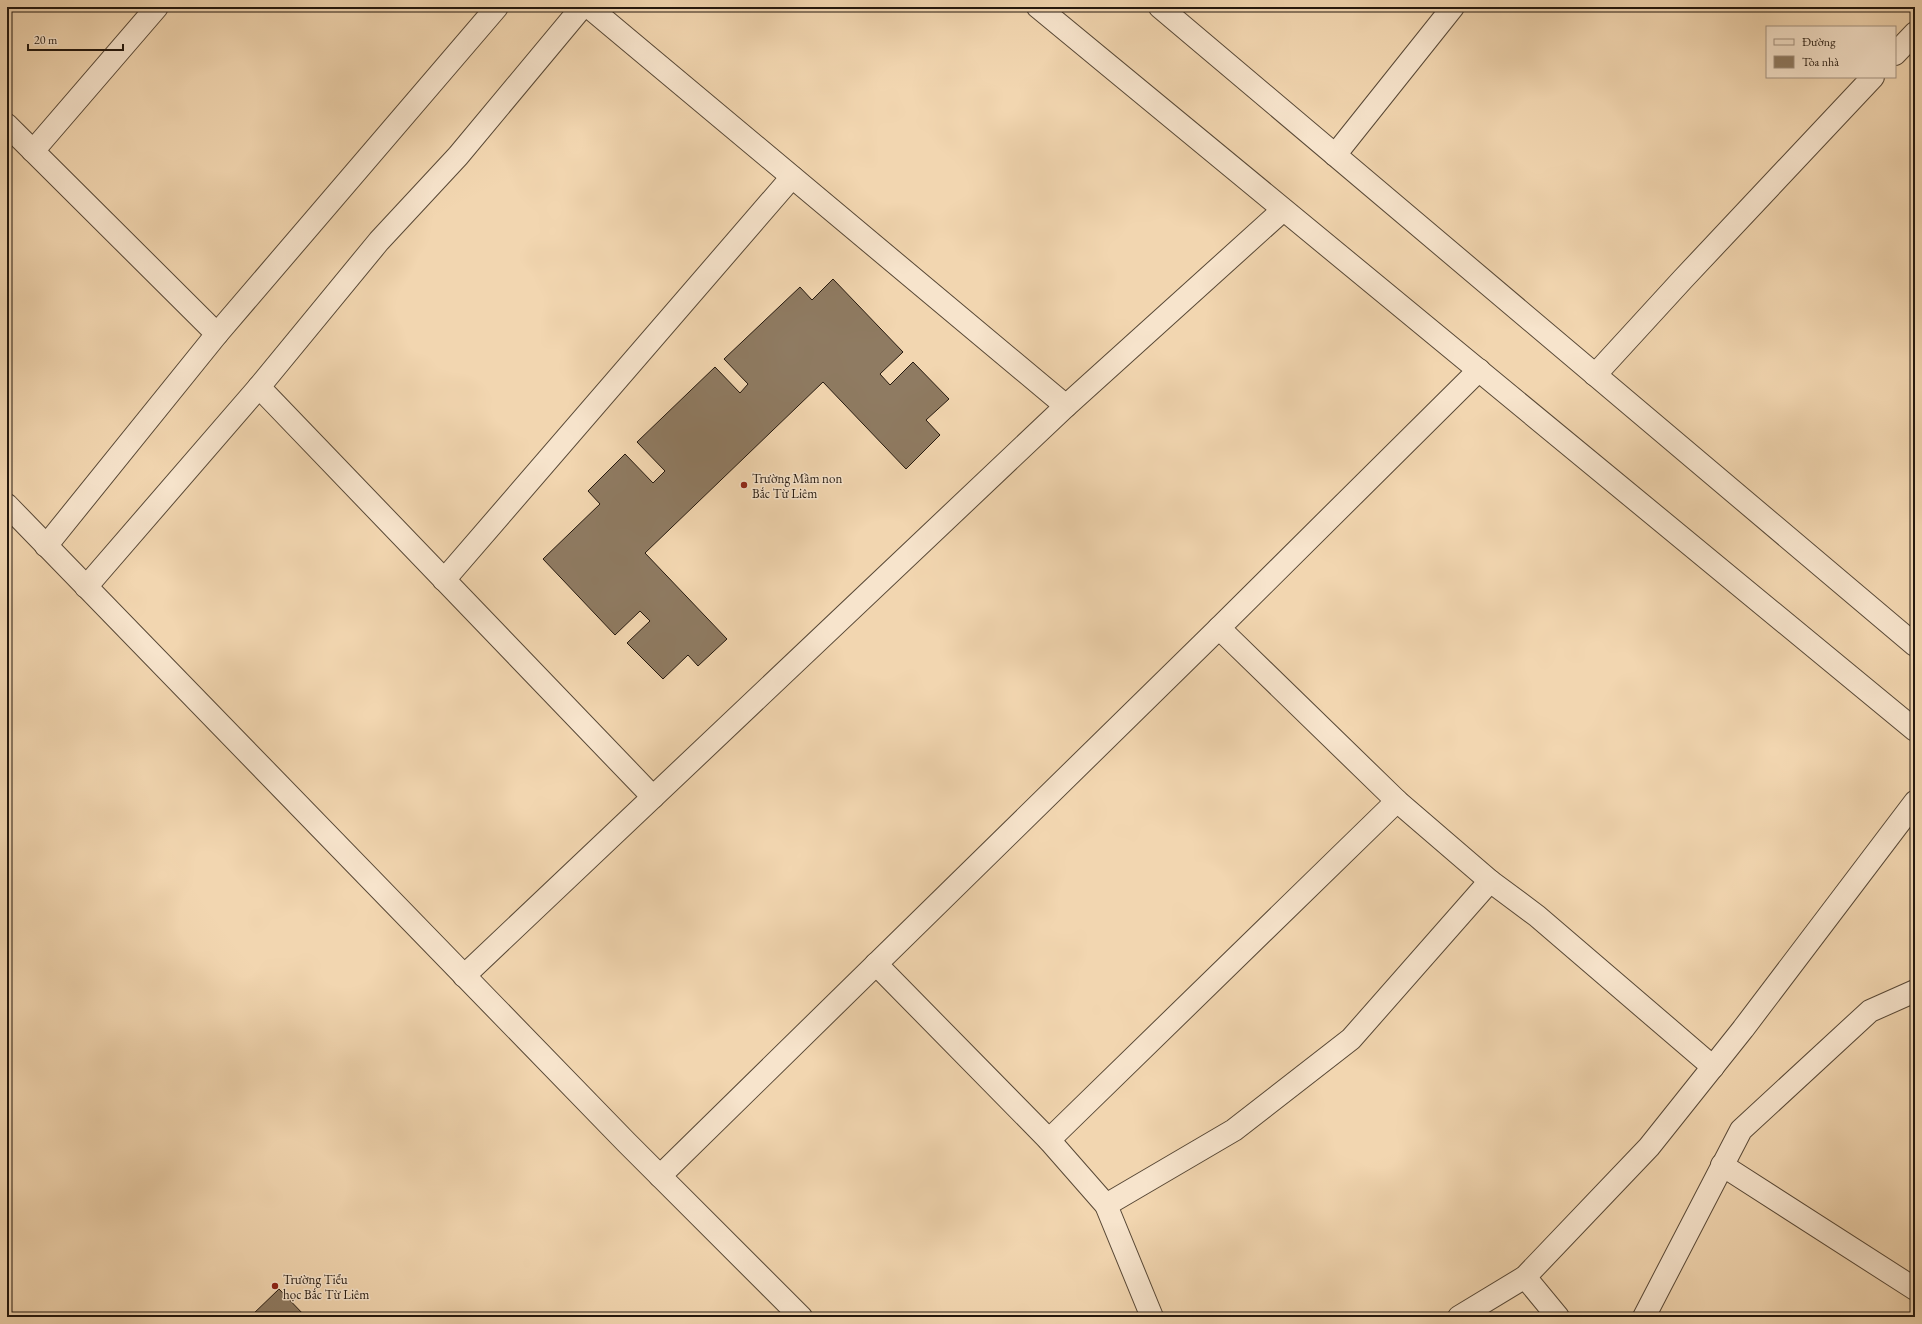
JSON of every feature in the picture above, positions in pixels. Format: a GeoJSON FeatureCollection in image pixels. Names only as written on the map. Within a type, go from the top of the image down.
{"type":"FeatureCollection","features":[{"type":"Feature","properties":{"kind":"street"},"geometry":{"type":"LineString","coordinates":[[33,151],[157,7]]}},
{"type":"Feature","properties":{"kind":"street"},"geometry":{"type":"LineString","coordinates":[[46,546],[217,334],[497,7]]}},
{"type":"Feature","properties":{"kind":"street"},"geometry":{"type":"LineString","coordinates":[[86,587],[259,387],[379,241],[458,156],[582,7]]}},
{"type":"Feature","properties":{"kind":"street"},"geometry":{"type":"LineString","coordinates":[[589,7],[1066,406]]}},
{"type":"Feature","properties":{"kind":"street"},"geometry":{"type":"LineString","coordinates":[[1038,7],[1915,730]]}},
{"type":"Feature","properties":{"kind":"street"},"geometry":{"type":"LineString","coordinates":[[1160,7],[1915,645]]}},
{"type":"Feature","properties":{"kind":"street"},"geometry":{"type":"LineString","coordinates":[[1335,155],[1453,7]]}},
{"type":"Feature","properties":{"kind":"street"},"geometry":{"type":"LineString","coordinates":[[1896,53],[1915,33]]}},
{"type":"Feature","properties":{"kind":"street"},"geometry":{"type":"LineString","coordinates":[[1595,375],[1872,78]]}},
{"type":"Feature","properties":{"kind":"street"},"geometry":{"type":"LineString","coordinates":[[7,125],[217,334]]}},
{"type":"Feature","properties":{"kind":"street"},"geometry":{"type":"LineString","coordinates":[[444,580],[792,177]]}},
{"type":"Feature","properties":{"kind":"street"},"geometry":{"type":"LineString","coordinates":[[464,976],[1066,406],[1283,210]]}},
{"type":"Feature","properties":{"kind":"street"},"geometry":{"type":"LineString","coordinates":[[660,1176],[1219,628],[1478,370]]}},
{"type":"Feature","properties":{"kind":"street"},"geometry":{"type":"LineString","coordinates":[[259,387],[653,797]]}},
{"type":"Feature","properties":{"kind":"street"},"geometry":{"type":"LineString","coordinates":[[7,505],[464,976],[801,1317]]}},
{"type":"Feature","properties":{"kind":"street"},"geometry":{"type":"LineString","coordinates":[[1219,628],[1397,800],[1490,881],[1537,916],[1713,1067]]}},
{"type":"Feature","properties":{"kind":"street"},"geometry":{"type":"LineString","coordinates":[[1049,1140],[1397,800]]}},
{"type":"Feature","properties":{"kind":"street"},"geometry":{"type":"LineString","coordinates":[[1459,1317],[1526,1277],[1649,1147],[1713,1067],[1915,802]]}},
{"type":"Feature","properties":{"kind":"street"},"geometry":{"type":"LineString","coordinates":[[1106,1205],[1234,1130],[1351,1039],[1490,881]]}},
{"type":"Feature","properties":{"kind":"street"},"geometry":{"type":"LineString","coordinates":[[876,964],[1049,1140],[1106,1205],[1152,1317]]}},
{"type":"Feature","properties":{"kind":"street"},"geometry":{"type":"LineString","coordinates":[[1644,1317],[1741,1130],[1870,1011],[1915,991]]}},
{"type":"Feature","properties":{"kind":"street"},"geometry":{"type":"LineString","coordinates":[[1722,1165],[1915,1289]]}},
{"type":"Feature","properties":{"kind":"street"},"geometry":{"type":"LineString","coordinates":[[1526,1277],[1558,1317]]}},
{"type":"Feature","properties":{"kind":"building"},"geometry":{"type":"Polygon","coordinates":[[[833,279],[903,352],[880,374],[890,385],[913,362],[949,399],[926,420],[940,435],[906,469],[823,382],[645,553],[727,639],[698,666],[688,655],[663,679],[627,643],[650,621],[640,611],[615,635],[543,559],[600,504],[588,491],[625,454],[653,483],[665,471],[637,442],[715,367],[740,393],[748,384],[724,359],[800,287],[812,300],[833,279]]]}},
{"type":"Feature","properties":{"kind":"building"},"geometry":{"type":"Polygon","coordinates":[[[279,1289],[306,1317],[250,1317],[279,1289]]]}},
{"type":"Feature","properties":{"kind":"place","name":"Trường Mầm non Bắc Từ Liêm"},"geometry":{"type":"Point","coordinates":[744,485]}},
{"type":"Feature","properties":{"kind":"place","name":"Trường Tiểu học Bắc Từ Liêm"},"geometry":{"type":"Point","coordinates":[275,1286]}}]}
